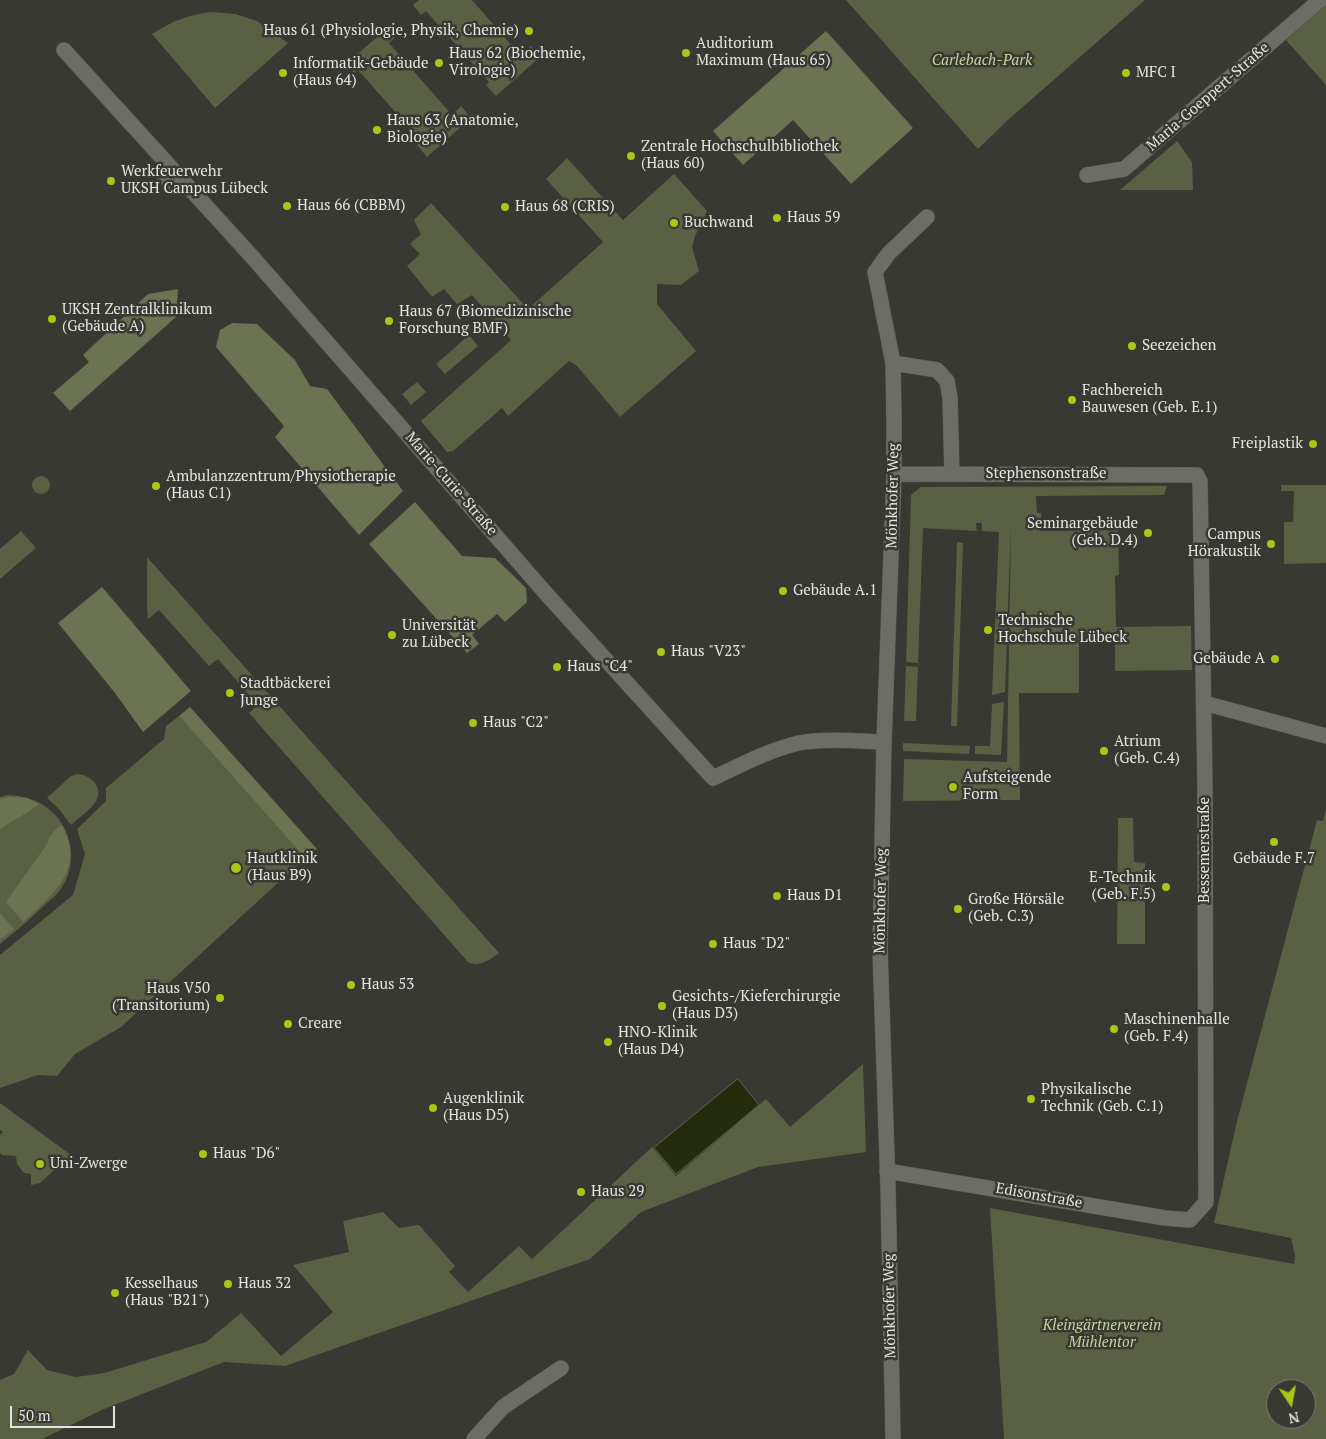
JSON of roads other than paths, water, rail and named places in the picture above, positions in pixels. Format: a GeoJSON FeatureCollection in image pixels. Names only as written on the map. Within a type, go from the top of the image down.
{"type":"FeatureCollection","features":[{"type":"Feature","properties":{"kind":"street","name":"Maria-Goeppert-Straße"},"geometry":{"type":"LineString","coordinates":[[1087,175],[1124,169],[1320,0]]}},
{"type":"Feature","properties":{"kind":"street","name":"Marie-Curie-Straße"},"geometry":{"type":"LineString","coordinates":[[64,50],[255,260],[550,598],[713,778],[753,758],[800,743],[884,742]]}},
{"type":"Feature","properties":{"kind":"street","name":"Mönkhofer Weg"},"geometry":{"type":"LineString","coordinates":[[893,1439],[880,949],[884,742],[894,474],[892,363],[875,272],[888,253],[926,217]]}},
{"type":"Feature","properties":{"kind":"street"},"geometry":{"type":"LineString","coordinates":[[892,363],[937,370],[947,381],[950,398],[952,474]]}},
{"type":"Feature","properties":{"kind":"street","name":"Stephensonstraße"},"geometry":{"type":"LineString","coordinates":[[894,474],[1197,475]]}},
{"type":"Feature","properties":{"kind":"street","name":"Bessemerstraße"},"geometry":{"type":"LineString","coordinates":[[1190,1220],[1206,1202],[1204,703],[1200,481],[1197,475]]}},
{"type":"Feature","properties":{"kind":"street"},"geometry":{"type":"LineString","coordinates":[[1204,703],[1326,736]]}},
{"type":"Feature","properties":{"kind":"street","name":"Edisonstraße"},"geometry":{"type":"LineString","coordinates":[[887,1171],[1165,1218],[1190,1220]]}},
{"type":"Feature","properties":{"kind":"street"},"geometry":{"type":"LineString","coordinates":[[474,1439],[503,1407],[561,1368]]}},
{"type":"Feature","properties":{"kind":"place","name":"Haus 61 (Physiologie, Physik, Chemie)"},"geometry":{"type":"Point","coordinates":[529,31]}},
{"type":"Feature","properties":{"kind":"place","name":"Auditorium Maximum (Haus 65)"},"geometry":{"type":"Point","coordinates":[686,53]}},
{"type":"Feature","properties":{"kind":"place","name":"Haus 62 (Biochemie, Virologie)"},"geometry":{"type":"Point","coordinates":[439,63]}},
{"type":"Feature","properties":{"kind":"place","name":"Informatik-Gebäude (Haus 64)"},"geometry":{"type":"Point","coordinates":[283,73]}},
{"type":"Feature","properties":{"kind":"place","name":"MFC I"},"geometry":{"type":"Point","coordinates":[1126,73]}},
{"type":"Feature","properties":{"kind":"place","name":"Haus 63 (Anatomie, Biologie)"},"geometry":{"type":"Point","coordinates":[377,130]}},
{"type":"Feature","properties":{"kind":"place","name":"Zentrale Hochschulbibliothek (Haus 60)"},"geometry":{"type":"Point","coordinates":[631,156]}},
{"type":"Feature","properties":{"kind":"place","name":"Werkfeuerwehr UKSH Campus Lübeck"},"geometry":{"type":"Point","coordinates":[111,181]}},
{"type":"Feature","properties":{"kind":"place","name":"Haus 66 (CBBM)"},"geometry":{"type":"Point","coordinates":[287,206]}},
{"type":"Feature","properties":{"kind":"place","name":"Haus 68 (CRIS)"},"geometry":{"type":"Point","coordinates":[505,207]}},
{"type":"Feature","properties":{"kind":"place","name":"Haus 59"},"geometry":{"type":"Point","coordinates":[777,218]}},
{"type":"Feature","properties":{"kind":"place","name":"Buchwand"},"geometry":{"type":"Point","coordinates":[674,223]}},
{"type":"Feature","properties":{"kind":"place","name":"UKSH Zentralklinikum (Gebäude A)"},"geometry":{"type":"Point","coordinates":[52,319]}},
{"type":"Feature","properties":{"kind":"place","name":"Haus 67 (Biomedizinische Forschung BMF)"},"geometry":{"type":"Point","coordinates":[389,321]}},
{"type":"Feature","properties":{"kind":"place","name":"Seezeichen"},"geometry":{"type":"Point","coordinates":[1132,346]}},
{"type":"Feature","properties":{"kind":"place","name":"Fachbereich Bauwesen (Geb. E.1)"},"geometry":{"type":"Point","coordinates":[1072,400]}},
{"type":"Feature","properties":{"kind":"place","name":"Freiplastik"},"geometry":{"type":"Point","coordinates":[1313,444]}},
{"type":"Feature","properties":{"kind":"place","name":"Ambulanzzentrum/Physiotherapie (Haus C1)"},"geometry":{"type":"Point","coordinates":[156,486]}},
{"type":"Feature","properties":{"kind":"place","name":"Seminargebäude (Geb. D.4)"},"geometry":{"type":"Point","coordinates":[1148,533]}},
{"type":"Feature","properties":{"kind":"place","name":"Campus Hörakustik"},"geometry":{"type":"Point","coordinates":[1271,544]}},
{"type":"Feature","properties":{"kind":"place","name":"Gebäude A.1"},"geometry":{"type":"Point","coordinates":[783,591]}},
{"type":"Feature","properties":{"kind":"place","name":"Technische Hochschule Lübeck"},"geometry":{"type":"Point","coordinates":[988,630]}},
{"type":"Feature","properties":{"kind":"place","name":"Universität zu Lübeck"},"geometry":{"type":"Point","coordinates":[392,635]}},
{"type":"Feature","properties":{"kind":"place","name":"Haus \"V23\""},"geometry":{"type":"Point","coordinates":[661,652]}},
{"type":"Feature","properties":{"kind":"place","name":"Gebäude A"},"geometry":{"type":"Point","coordinates":[1275,659]}},
{"type":"Feature","properties":{"kind":"place","name":"Haus \"C4\""},"geometry":{"type":"Point","coordinates":[557,667]}},
{"type":"Feature","properties":{"kind":"place","name":"Stadtbäckerei Junge"},"geometry":{"type":"Point","coordinates":[230,693]}},
{"type":"Feature","properties":{"kind":"place","name":"Haus \"C2\""},"geometry":{"type":"Point","coordinates":[473,723]}},
{"type":"Feature","properties":{"kind":"place","name":"Atrium (Geb. C.4)"},"geometry":{"type":"Point","coordinates":[1104,751]}},
{"type":"Feature","properties":{"kind":"place","name":"Aufsteigende Form"},"geometry":{"type":"Point","coordinates":[953,787]}},
{"type":"Feature","properties":{"kind":"place","name":"Gebäude F.7"},"geometry":{"type":"Point","coordinates":[1274,842]}},
{"type":"Feature","properties":{"kind":"place","name":"Hautklinik (Haus B9)"},"geometry":{"type":"Point","coordinates":[236,868]}},
{"type":"Feature","properties":{"kind":"place","name":"E-Technik (Geb. F.5)"},"geometry":{"type":"Point","coordinates":[1166,887]}},
{"type":"Feature","properties":{"kind":"place","name":"Haus D1"},"geometry":{"type":"Point","coordinates":[777,896]}},
{"type":"Feature","properties":{"kind":"place","name":"Große Hörsäle (Geb. C.3)"},"geometry":{"type":"Point","coordinates":[958,909]}},
{"type":"Feature","properties":{"kind":"place","name":"Haus \"D2\""},"geometry":{"type":"Point","coordinates":[713,944]}},
{"type":"Feature","properties":{"kind":"place","name":"Haus 53"},"geometry":{"type":"Point","coordinates":[351,985]}},
{"type":"Feature","properties":{"kind":"place","name":"Haus V50 (Transitorium)"},"geometry":{"type":"Point","coordinates":[220,998]}},
{"type":"Feature","properties":{"kind":"place","name":"Gesichts-/Kieferchirurgie (Haus D3)"},"geometry":{"type":"Point","coordinates":[662,1006]}},
{"type":"Feature","properties":{"kind":"place","name":"Creare"},"geometry":{"type":"Point","coordinates":[288,1024]}},
{"type":"Feature","properties":{"kind":"place","name":"Maschinenhalle (Geb. F.4)"},"geometry":{"type":"Point","coordinates":[1114,1029]}},
{"type":"Feature","properties":{"kind":"place","name":"HNO-Klinik (Haus D4)"},"geometry":{"type":"Point","coordinates":[608,1042]}},
{"type":"Feature","properties":{"kind":"place","name":"Physikalische Technik (Geb. C.1)"},"geometry":{"type":"Point","coordinates":[1031,1099]}},
{"type":"Feature","properties":{"kind":"place","name":"Augenklinik (Haus D5)"},"geometry":{"type":"Point","coordinates":[433,1108]}},
{"type":"Feature","properties":{"kind":"place","name":"Haus \"D6\""},"geometry":{"type":"Point","coordinates":[203,1154]}},
{"type":"Feature","properties":{"kind":"place","name":"Uni-Zwerge"},"geometry":{"type":"Point","coordinates":[40,1164]}},
{"type":"Feature","properties":{"kind":"place","name":"Haus 29"},"geometry":{"type":"Point","coordinates":[581,1192]}},
{"type":"Feature","properties":{"kind":"place","name":"Haus 32"},"geometry":{"type":"Point","coordinates":[228,1284]}},
{"type":"Feature","properties":{"kind":"place","name":"Kesselhaus (Haus \"B21\")"},"geometry":{"type":"Point","coordinates":[115,1293]}},
{"type":"Feature","properties":{"kind":"park label","name":"Carlebach-Park"},"geometry":{"type":"Point","coordinates":[982,61]}},
{"type":"Feature","properties":{"kind":"park label","name":"Kleingärtnerverein Mühlentor"},"geometry":{"type":"Point","coordinates":[1102,1334]}}]}
